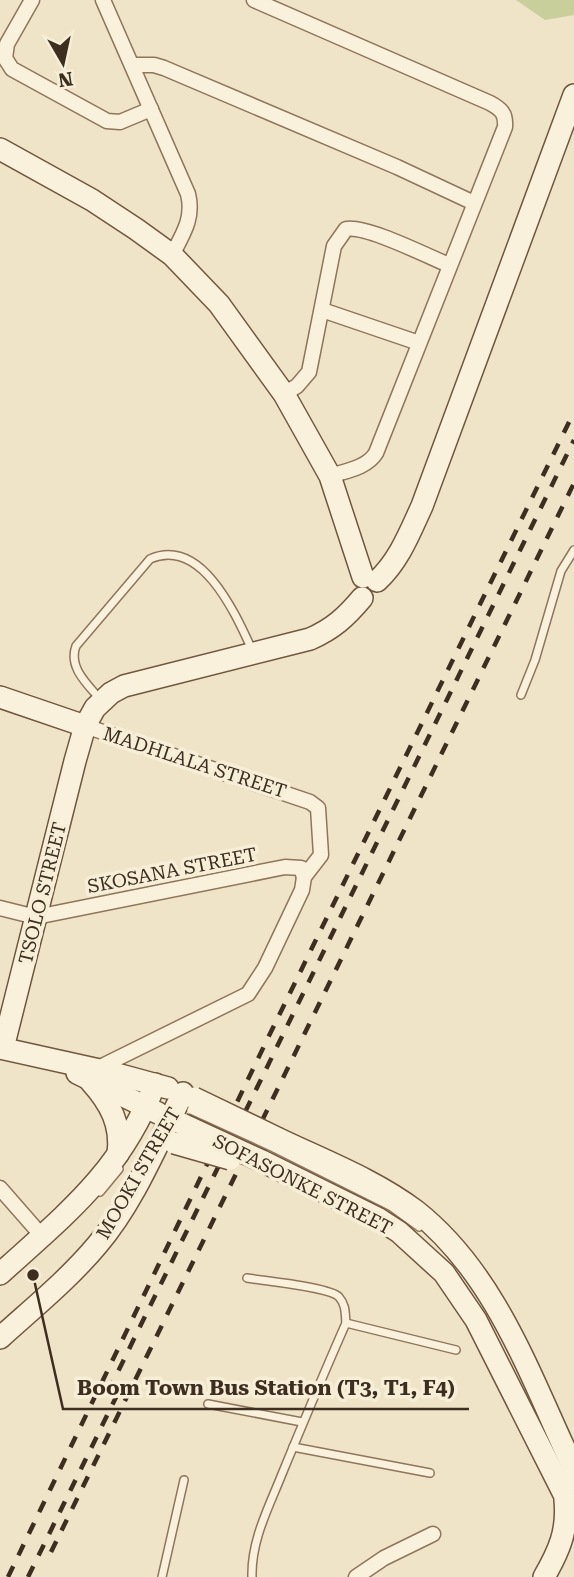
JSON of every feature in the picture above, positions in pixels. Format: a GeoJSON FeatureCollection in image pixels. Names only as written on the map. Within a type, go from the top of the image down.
{"type":"FeatureCollection","features":[{"type":"Feature","properties":{"kind":"main road"},"geometry":{"type":"LineString","coordinates":[[101,702],[124,686],[144,679],[310,639],[326,632],[344,620],[367,585],[388,571],[422,506],[574,95]]}},
{"type":"Feature","properties":{"kind":"main road"},"geometry":{"type":"LineString","coordinates":[[0,149],[92,200],[172,255],[219,304],[284,394],[330,476],[367,585]]}},
{"type":"Feature","properties":{"kind":"main road","name":"MADHLALA STREET"},"geometry":{"type":"LineString","coordinates":[[0,697],[85,726]]}},
{"type":"Feature","properties":{"kind":"main road","name":"TSOLO STREET"},"geometry":{"type":"LineString","coordinates":[[1,1053],[85,726],[101,702]]}},
{"type":"Feature","properties":{"kind":"main road","name":"SOFASONKE STREET"},"geometry":{"type":"LineString","coordinates":[[1,1053],[57,1062],[92,1074],[169,1113],[267,1154],[383,1189],[417,1212],[459,1253],[491,1297],[507,1326],[540,1406],[574,1469]]}},
{"type":"Feature","properties":{"kind":"main road"},"geometry":{"type":"LineString","coordinates":[[92,1074],[115,1119],[121,1160]]}},
{"type":"Feature","properties":{"kind":"main road","name":"SOFASONKE STREET"},"geometry":{"type":"LineString","coordinates":[[169,1113],[267,1154],[295,1178],[379,1219],[408,1240],[444,1273],[476,1320],[572,1500]]}},
{"type":"Feature","properties":{"kind":"main road","name":"MOOKI STREET"},"geometry":{"type":"LineString","coordinates":[[0,1275],[169,1113]]}},
{"type":"Feature","properties":{"kind":"main road","name":"MOOKI STREET"},"geometry":{"type":"LineString","coordinates":[[0,1338],[49,1294],[99,1243],[122,1209],[169,1113]]}},
{"type":"Feature","properties":{"kind":"main road"},"geometry":{"type":"LineString","coordinates":[[540,1406],[574,1442]]}},
{"type":"Feature","properties":{"kind":"main road"},"geometry":{"type":"LineString","coordinates":[[544,1577],[561,1548],[572,1500]]}},
{"type":"Feature","properties":{"kind":"main road"},"geometry":{"type":"LineString","coordinates":[[556,1577],[574,1548]]}},
{"type":"Feature","properties":{"kind":"street"},"geometry":{"type":"LineString","coordinates":[[32,0],[3,42],[5,58],[12,69],[102,119],[120,122],[151,109]]}},
{"type":"Feature","properties":{"kind":"street"},"geometry":{"type":"LineString","coordinates":[[103,0],[190,203],[189,222],[172,255]]}},
{"type":"Feature","properties":{"kind":"street"},"geometry":{"type":"LineString","coordinates":[[254,0],[501,109],[505,114],[505,127],[373,458],[362,465],[330,476]]}},
{"type":"Feature","properties":{"kind":"street"},"geometry":{"type":"LineString","coordinates":[[132,65],[164,68],[397,167],[474,203]]}},
{"type":"Feature","properties":{"kind":"street"},"geometry":{"type":"LineString","coordinates":[[284,394],[298,386],[309,372],[334,246],[346,229],[371,233],[449,265]]}},
{"type":"Feature","properties":{"kind":"street"},"geometry":{"type":"LineString","coordinates":[[322,310],[419,343]]}},
{"type":"Feature","properties":{"kind":"street","name":"MADHLALA STREET"},"geometry":{"type":"LineString","coordinates":[[85,726],[299,797],[318,808],[321,855],[304,877],[302,890],[270,957],[247,995],[92,1074]]}},
{"type":"Feature","properties":{"kind":"street","name":"SKOSANA STREET"},"geometry":{"type":"LineString","coordinates":[[0,908],[36,917],[285,867],[301,868],[304,877]]}},
{"type":"Feature","properties":{"kind":"street"},"geometry":{"type":"LineString","coordinates":[[0,1188],[42,1236]]}},
{"type":"Feature","properties":{"kind":"street"},"geometry":{"type":"LineString","coordinates":[[356,1577],[384,1558],[433,1534]]}},
{"type":"Feature","properties":{"kind":"lane"},"geometry":{"type":"LineString","coordinates":[[521,695],[535,660],[561,571],[574,550]]}},
{"type":"Feature","properties":{"kind":"lane"},"geometry":{"type":"LineString","coordinates":[[101,702],[75,666],[73,653],[76,646],[150,559],[160,555],[177,555],[191,562],[218,587],[235,614],[253,652]]}},
{"type":"Feature","properties":{"kind":"lane","name":"MOOKI STREET"},"geometry":{"type":"LineString","coordinates":[[73,1259],[91,1241],[123,1198],[169,1113]]}},
{"type":"Feature","properties":{"kind":"lane"},"geometry":{"type":"LineString","coordinates":[[267,1154],[390,1206],[429,1236]]}},
{"type":"Feature","properties":{"kind":"lane"},"geometry":{"type":"LineString","coordinates":[[267,1154],[383,1211],[405,1226],[456,1276],[492,1334],[572,1500]]}},
{"type":"Feature","properties":{"kind":"lane","name":"MOOKI STREET"},"geometry":{"type":"LineString","coordinates":[[96,1197],[121,1160]]}},
{"type":"Feature","properties":{"kind":"lane","name":"MOOKI STREET"},"geometry":{"type":"LineString","coordinates":[[0,1286],[71,1222]]}},
{"type":"Feature","properties":{"kind":"lane"},"geometry":{"type":"LineString","coordinates":[[247,1278],[337,1294],[345,1305],[346,1323],[302,1422],[256,1538],[251,1561],[252,1577]]}},
{"type":"Feature","properties":{"kind":"lane"},"geometry":{"type":"LineString","coordinates":[[0,1326],[27,1301]]}},
{"type":"Feature","properties":{"kind":"lane"},"geometry":{"type":"LineString","coordinates":[[486,1307],[492,1318]]}},
{"type":"Feature","properties":{"kind":"lane"},"geometry":{"type":"LineString","coordinates":[[346,1323],[456,1350]]}},
{"type":"Feature","properties":{"kind":"lane"},"geometry":{"type":"LineString","coordinates":[[208,1404],[302,1422]]}},
{"type":"Feature","properties":{"kind":"lane"},"geometry":{"type":"LineString","coordinates":[[540,1406],[572,1500]]}},
{"type":"Feature","properties":{"kind":"lane"},"geometry":{"type":"LineString","coordinates":[[293,1447],[430,1473]]}},
{"type":"Feature","properties":{"kind":"lane"},"geometry":{"type":"LineString","coordinates":[[162,1577],[184,1480]]}},
{"type":"Feature","properties":{"kind":"green space"},"geometry":{"type":"Polygon","coordinates":[[[516,0],[574,0],[574,15],[545,20],[516,0]]]}},
{"type":"Feature","properties":{"kind":"railway"},"geometry":{"type":"LineString","coordinates":[[8,1577],[574,412]]}},
{"type":"Feature","properties":{"kind":"railway"},"geometry":{"type":"LineString","coordinates":[[108,1392],[574,440]]}},
{"type":"Feature","properties":{"kind":"railway"},"geometry":{"type":"LineString","coordinates":[[51,1552],[574,483]]}},
{"type":"Feature","properties":{"kind":"railway"},"geometry":{"type":"LineString","coordinates":[[28,1577],[122,1385]]}},
{"type":"Feature","properties":{"kind":"place","name":"Boom Town Bus Station (T3, T1, F4)"},"geometry":{"type":"Point","coordinates":[33,1275]}}]}
